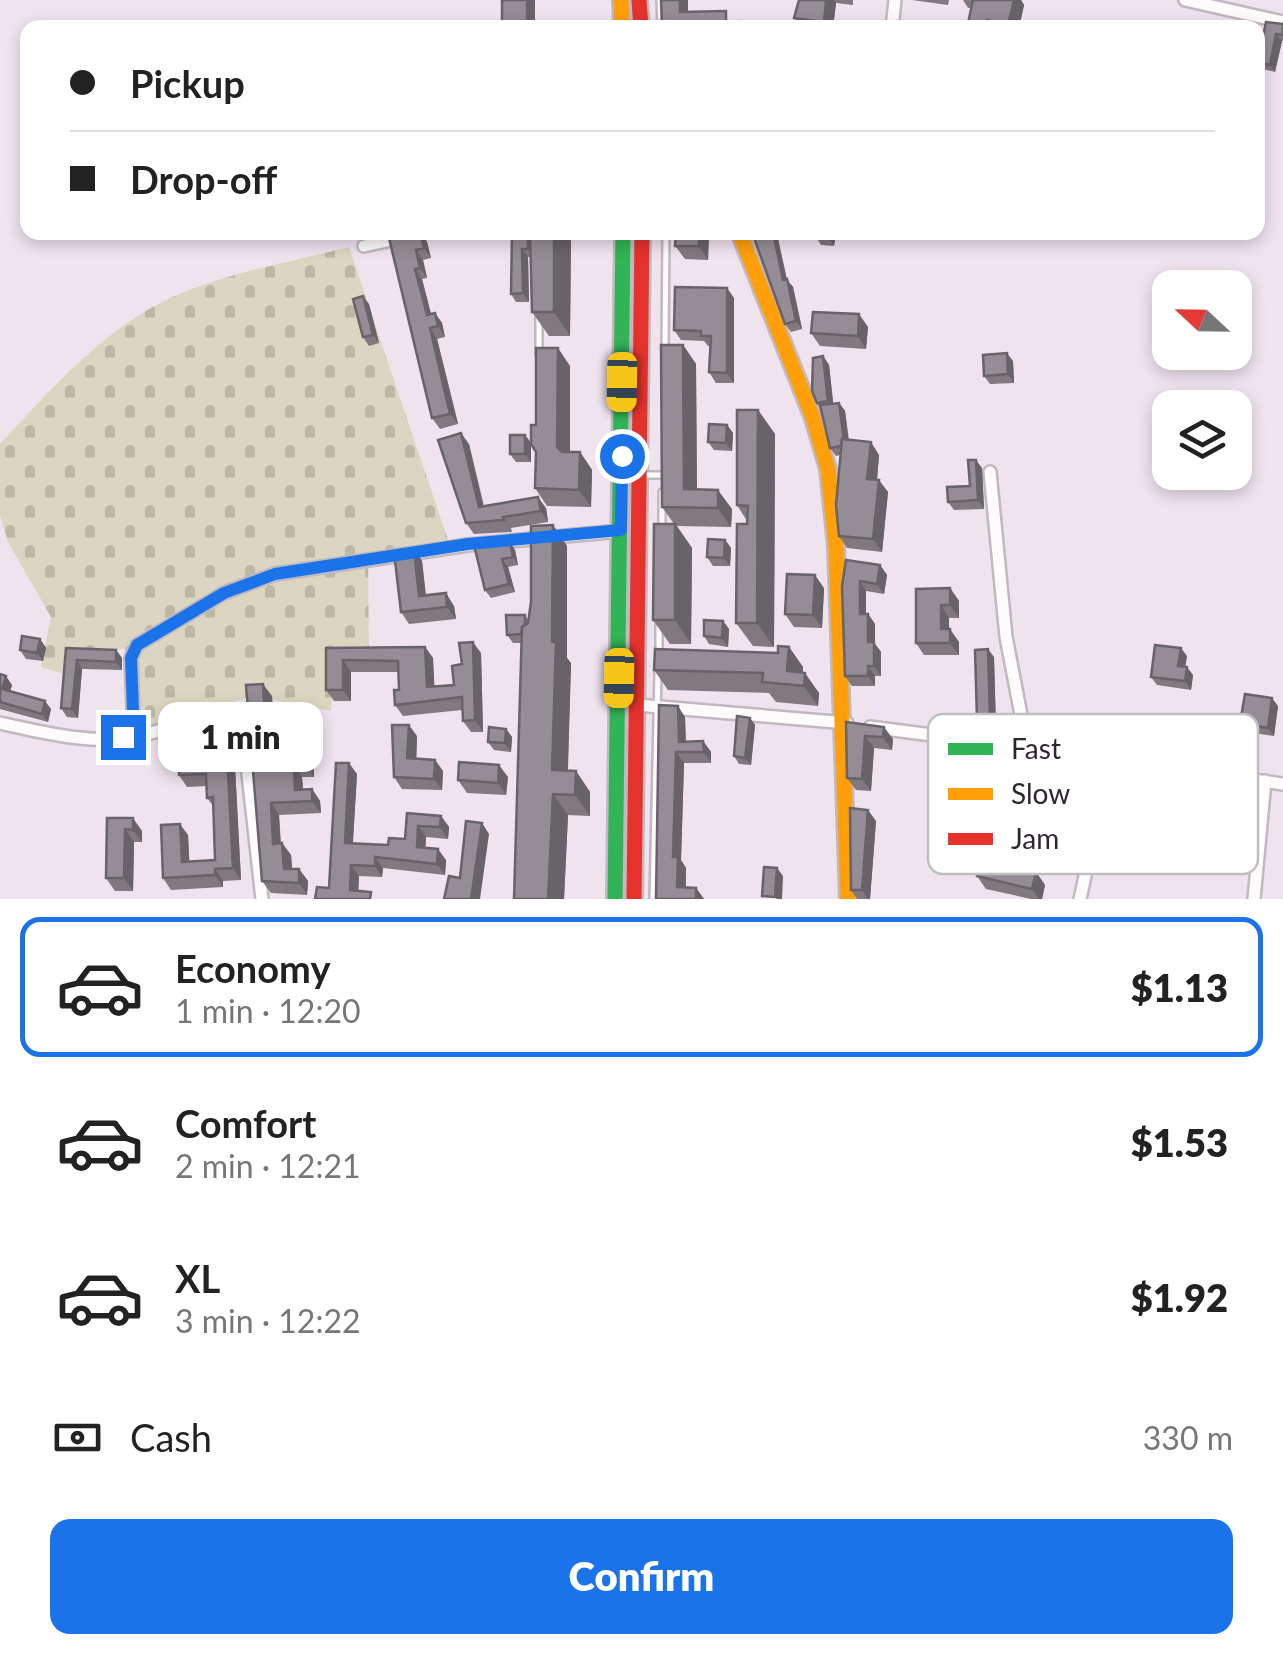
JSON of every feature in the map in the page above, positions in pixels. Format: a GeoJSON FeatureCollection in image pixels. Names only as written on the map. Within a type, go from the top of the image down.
{"type":"FeatureCollection","features":[{"type":"Feature","properties":{"kind":"main road"},"geometry":{"type":"LineString","coordinates":[[615,899],[624,240]]}},
{"type":"Feature","properties":{"kind":"main road"},"geometry":{"type":"LineString","coordinates":[[634,899],[642,240]]}},
{"type":"Feature","properties":{"kind":"main road"},"geometry":{"type":"LineString","coordinates":[[742,240],[813,418],[828,468],[848,899]]}},
{"type":"Feature","properties":{"kind":"street"},"geometry":{"type":"LineString","coordinates":[[1185,0],[1283,22]]}},
{"type":"Feature","properties":{"kind":"street"},"geometry":{"type":"LineString","coordinates":[[364,246],[391,240]]}},
{"type":"Feature","properties":{"kind":"street"},"geometry":{"type":"LineString","coordinates":[[990,472],[1006,637],[1021,714]]}},
{"type":"Feature","properties":{"kind":"street"},"geometry":{"type":"LineString","coordinates":[[134,737],[133,651],[224,593],[275,574],[621,530]]}},
{"type":"Feature","properties":{"kind":"street"},"geometry":{"type":"LineString","coordinates":[[637,704],[928,735]]}},
{"type":"Feature","properties":{"kind":"street"},"geometry":{"type":"LineString","coordinates":[[0,722],[52,734],[134,737],[177,722],[242,722],[262,899]]}},
{"type":"Feature","properties":{"kind":"street"},"geometry":{"type":"LineString","coordinates":[[1258,780],[1283,784]]}},
{"type":"Feature","properties":{"kind":"street"},"geometry":{"type":"LineString","coordinates":[[1258,856],[1265,781]]}},
{"type":"Feature","properties":{"kind":"street"},"geometry":{"type":"LineString","coordinates":[[1080,899],[1085,874]]}},
{"type":"Feature","properties":{"kind":"street"},"geometry":{"type":"LineString","coordinates":[[1254,899],[1256,874]]}},
{"type":"Feature","properties":{"kind":"lane"},"geometry":{"type":"LineString","coordinates":[[665,361],[666,240]]}},
{"type":"Feature","properties":{"kind":"lane"},"geometry":{"type":"LineString","coordinates":[[538,371],[539,312]]}},
{"type":"Feature","properties":{"kind":"lane"},"geometry":{"type":"LineString","coordinates":[[661,533],[663,456]]}},
{"type":"Feature","properties":{"kind":"lane"},"geometry":{"type":"LineString","coordinates":[[641,476],[663,475]]}},
{"type":"Feature","properties":{"kind":"lane"},"geometry":{"type":"LineString","coordinates":[[537,538],[537,555]]}},
{"type":"Feature","properties":{"kind":"lane"},"geometry":{"type":"LineString","coordinates":[[653,899],[660,610]]}},
{"type":"Feature","properties":{"kind":"green space"},"geometry":{"type":"Polygon","coordinates":[[[349,247],[449,543],[368,552],[369,655],[333,656],[331,711],[254,696],[138,729],[125,649],[72,649],[67,675],[41,667],[51,617],[8,542],[0,515],[0,444],[81,360],[117,330],[160,303],[212,282],[349,247]]]}},
{"type":"Feature","properties":{"kind":"building"},"geometry":{"type":"Polygon","coordinates":[[[502,0],[527,0],[527,20],[502,20],[502,0]]]}},
{"type":"Feature","properties":{"kind":"building"},"geometry":{"type":"Polygon","coordinates":[[[661,0],[680,0],[680,12],[726,11],[726,20],[662,20],[661,0]]]}},
{"type":"Feature","properties":{"kind":"building"},"geometry":{"type":"Polygon","coordinates":[[[799,0],[826,0],[824,20],[794,18],[799,0]]]}},
{"type":"Feature","properties":{"kind":"building"},"geometry":{"type":"Polygon","coordinates":[[[973,0],[1014,0],[1009,20],[969,20],[973,0]]]}},
{"type":"Feature","properties":{"kind":"building"},"geometry":{"type":"Polygon","coordinates":[[[1266,22],[1283,24],[1283,35],[1276,34],[1270,65],[1265,64],[1266,22]]]}},
{"type":"Feature","properties":{"kind":"building"},"geometry":{"type":"Polygon","coordinates":[[[389,240],[422,240],[424,248],[416,250],[420,268],[415,269],[427,315],[435,313],[438,326],[430,328],[450,414],[432,418],[389,240]]]}},
{"type":"Feature","properties":{"kind":"building"},"geometry":{"type":"Polygon","coordinates":[[[512,240],[528,240],[528,249],[522,249],[523,293],[511,294],[512,240]]]}},
{"type":"Feature","properties":{"kind":"building"},"geometry":{"type":"Polygon","coordinates":[[[530,240],[554,240],[554,312],[532,312],[530,240]]]}},
{"type":"Feature","properties":{"kind":"building"},"geometry":{"type":"Polygon","coordinates":[[[675,240],[699,240],[699,246],[675,246],[675,240]]]}},
{"type":"Feature","properties":{"kind":"building"},"geometry":{"type":"Polygon","coordinates":[[[755,240],[775,240],[796,321],[785,324],[755,240]]]}},
{"type":"Feature","properties":{"kind":"building"},"geometry":{"type":"Polygon","coordinates":[[[675,287],[727,288],[727,373],[709,372],[711,336],[701,336],[701,331],[674,330],[675,287]]]}},
{"type":"Feature","properties":{"kind":"building"},"geometry":{"type":"Polygon","coordinates":[[[363,296],[373,335],[363,337],[353,299],[363,296]]]}},
{"type":"Feature","properties":{"kind":"building"},"geometry":{"type":"Polygon","coordinates":[[[813,312],[859,314],[858,336],[811,333],[813,312]]]}},
{"type":"Feature","properties":{"kind":"building"},"geometry":{"type":"Polygon","coordinates":[[[661,345],[683,345],[684,489],[718,490],[718,508],[662,507],[661,345]]]}},
{"type":"Feature","properties":{"kind":"building"},"geometry":{"type":"Polygon","coordinates":[[[536,348],[558,348],[557,447],[562,452],[580,452],[579,490],[535,488],[536,452],[531,444],[531,425],[536,425],[536,348]]]}},
{"type":"Feature","properties":{"kind":"building"},"geometry":{"type":"Polygon","coordinates":[[[1007,353],[1008,374],[984,376],[983,355],[1007,353]]]}},
{"type":"Feature","properties":{"kind":"building"},"geometry":{"type":"Polygon","coordinates":[[[823,356],[828,401],[817,403],[812,391],[813,358],[823,356]]]}},
{"type":"Feature","properties":{"kind":"building"},"geometry":{"type":"Polygon","coordinates":[[[839,403],[844,440],[841,446],[830,448],[820,405],[839,403]]]}},
{"type":"Feature","properties":{"kind":"building"},"geometry":{"type":"Polygon","coordinates":[[[737,410],[758,410],[757,623],[736,623],[737,524],[747,524],[748,506],[737,505],[737,410]]]}},
{"type":"Feature","properties":{"kind":"building"},"geometry":{"type":"Polygon","coordinates":[[[709,424],[727,425],[726,443],[708,442],[709,424]]]}},
{"type":"Feature","properties":{"kind":"building"},"geometry":{"type":"Polygon","coordinates":[[[461,433],[479,507],[538,497],[541,511],[503,517],[504,520],[466,523],[438,440],[461,433]]]}},
{"type":"Feature","properties":{"kind":"building"},"geometry":{"type":"Polygon","coordinates":[[[510,435],[525,435],[525,454],[510,454],[510,435]]]}},
{"type":"Feature","properties":{"kind":"building"},"geometry":{"type":"Polygon","coordinates":[[[842,439],[871,442],[867,479],[879,480],[873,539],[839,536],[836,505],[842,439]]]}},
{"type":"Feature","properties":{"kind":"building"},"geometry":{"type":"Polygon","coordinates":[[[968,460],[976,460],[978,500],[948,502],[947,487],[970,486],[968,460]]]}},
{"type":"Feature","properties":{"kind":"building"},"geometry":{"type":"Polygon","coordinates":[[[654,524],[675,524],[675,620],[653,620],[654,524]]]}},
{"type":"Feature","properties":{"kind":"building"},"geometry":{"type":"Polygon","coordinates":[[[553,525],[552,642],[556,642],[552,770],[576,771],[575,795],[553,794],[548,899],[514,899],[522,627],[528,623],[531,602],[531,526],[553,525]]]}},
{"type":"Feature","properties":{"kind":"building"},"geometry":{"type":"Polygon","coordinates":[[[708,539],[725,540],[724,558],[707,557],[708,539]]]}},
{"type":"Feature","properties":{"kind":"building"},"geometry":{"type":"Polygon","coordinates":[[[510,542],[513,557],[502,559],[509,584],[485,590],[474,545],[510,542]]]}},
{"type":"Feature","properties":{"kind":"building"},"geometry":{"type":"Polygon","coordinates":[[[414,549],[419,596],[446,593],[447,607],[401,612],[394,552],[414,549]]]}},
{"type":"Feature","properties":{"kind":"building"},"geometry":{"type":"Polygon","coordinates":[[[846,560],[880,565],[877,584],[860,581],[860,614],[868,614],[868,642],[874,642],[874,666],[868,666],[868,676],[845,676],[842,586],[846,560]]]}},
{"type":"Feature","properties":{"kind":"building"},"geometry":{"type":"Polygon","coordinates":[[[787,574],[815,575],[813,615],[785,614],[787,574]]]}},
{"type":"Feature","properties":{"kind":"building"},"geometry":{"type":"Polygon","coordinates":[[[950,588],[950,605],[941,605],[941,629],[950,629],[950,643],[916,643],[916,589],[950,588]]]}},
{"type":"Feature","properties":{"kind":"building"},"geometry":{"type":"Polygon","coordinates":[[[506,615],[525,615],[521,634],[507,635],[506,615]]]}},
{"type":"Feature","properties":{"kind":"building"},"geometry":{"type":"Polygon","coordinates":[[[704,620],[723,621],[722,638],[704,636],[704,620]]]}},
{"type":"Feature","properties":{"kind":"building"},"geometry":{"type":"Polygon","coordinates":[[[22,636],[40,639],[37,653],[20,650],[22,636]]]}},
{"type":"Feature","properties":{"kind":"building"},"geometry":{"type":"Polygon","coordinates":[[[473,642],[475,720],[463,721],[462,697],[395,705],[398,661],[343,660],[343,690],[326,690],[326,648],[425,647],[427,687],[454,685],[452,666],[462,664],[459,643],[473,642]]]}},
{"type":"Feature","properties":{"kind":"building"},"geometry":{"type":"Polygon","coordinates":[[[1155,645],[1181,648],[1178,666],[1187,667],[1185,681],[1151,677],[1155,645]]]}},
{"type":"Feature","properties":{"kind":"building"},"geometry":{"type":"Polygon","coordinates":[[[778,646],[789,647],[787,671],[805,673],[804,686],[762,682],[763,673],[654,670],[655,649],[778,653],[778,646]]]}},
{"type":"Feature","properties":{"kind":"building"},"geometry":{"type":"Polygon","coordinates":[[[66,648],[116,650],[116,662],[77,660],[72,709],[61,708],[66,648]]]}},
{"type":"Feature","properties":{"kind":"building"},"geometry":{"type":"Polygon","coordinates":[[[988,649],[990,714],[977,714],[975,650],[988,649]]]}},
{"type":"Feature","properties":{"kind":"building"},"geometry":{"type":"Polygon","coordinates":[[[0,674],[6,676],[2,689],[45,701],[42,714],[0,702],[0,674]]]}},
{"type":"Feature","properties":{"kind":"building"},"geometry":{"type":"Polygon","coordinates":[[[263,684],[266,735],[287,734],[288,755],[306,754],[306,765],[294,766],[295,790],[312,789],[312,801],[271,803],[273,844],[282,843],[284,869],[299,869],[299,883],[262,881],[246,685],[263,684]]]}},
{"type":"Feature","properties":{"kind":"building"},"geometry":{"type":"Polygon","coordinates":[[[1245,694],[1272,698],[1268,728],[1258,726],[1258,714],[1242,714],[1245,694]]]}},
{"type":"Feature","properties":{"kind":"building"},"geometry":{"type":"Polygon","coordinates":[[[659,705],[678,706],[679,742],[703,741],[704,752],[676,752],[673,857],[678,857],[677,887],[696,888],[696,899],[656,899],[659,705]]]}},
{"type":"Feature","properties":{"kind":"building"},"geometry":{"type":"Polygon","coordinates":[[[212,716],[225,717],[233,868],[215,869],[215,875],[163,878],[161,825],[180,824],[182,862],[215,860],[213,797],[207,798],[206,774],[179,775],[179,752],[172,752],[171,723],[187,718],[187,741],[212,740],[212,716]]]}},
{"type":"Feature","properties":{"kind":"building"},"geometry":{"type":"Polygon","coordinates":[[[737,716],[750,718],[745,758],[734,756],[737,716]]]}},
{"type":"Feature","properties":{"kind":"building"},"geometry":{"type":"Polygon","coordinates":[[[846,722],[884,727],[883,737],[865,736],[862,779],[847,778],[846,722]]]}},
{"type":"Feature","properties":{"kind":"building"},"geometry":{"type":"Polygon","coordinates":[[[392,725],[409,725],[407,758],[435,760],[434,779],[394,777],[392,725]]]}},
{"type":"Feature","properties":{"kind":"building"},"geometry":{"type":"Polygon","coordinates":[[[489,727],[506,729],[505,743],[488,742],[489,727]]]}},
{"type":"Feature","properties":{"kind":"building"},"geometry":{"type":"Polygon","coordinates":[[[459,762],[499,765],[498,783],[458,780],[459,762]]]}},
{"type":"Feature","properties":{"kind":"building"},"geometry":{"type":"Polygon","coordinates":[[[336,763],[349,763],[345,843],[388,845],[389,838],[405,839],[407,813],[441,816],[440,827],[418,826],[417,847],[438,849],[437,864],[375,857],[375,866],[351,865],[350,890],[371,892],[370,899],[315,899],[317,887],[329,888],[336,763]]]}},
{"type":"Feature","properties":{"kind":"building"},"geometry":{"type":"Polygon","coordinates":[[[850,808],[868,810],[862,890],[851,890],[850,808]]]}},
{"type":"Feature","properties":{"kind":"building"},"geometry":{"type":"Polygon","coordinates":[[[107,818],[133,818],[133,830],[125,829],[124,878],[106,878],[107,818]]]}},
{"type":"Feature","properties":{"kind":"building"},"geometry":{"type":"Polygon","coordinates":[[[466,821],[482,823],[471,899],[444,899],[449,876],[460,878],[466,821]]]}},
{"type":"Feature","properties":{"kind":"building"},"geometry":{"type":"Polygon","coordinates":[[[764,867],[777,868],[775,897],[762,896],[764,867]]]}},
{"type":"Feature","properties":{"kind":"building"},"geometry":{"type":"Polygon","coordinates":[[[977,874],[1036,874],[1032,889],[977,874]]]}},
{"type":"Feature","properties":{"kind":"traffic: fast"},"geometry":{"type":"LineString","coordinates":[[615,899],[623,240]]}},
{"type":"Feature","properties":{"kind":"traffic: slow"},"geometry":{"type":"LineString","coordinates":[[621,0],[622,20]]}},
{"type":"Feature","properties":{"kind":"traffic: slow"},"geometry":{"type":"LineString","coordinates":[[742,240],[813,418],[828,469],[836,546],[848,899]]}},
{"type":"Feature","properties":{"kind":"traffic: jam"},"geometry":{"type":"LineString","coordinates":[[639,0],[640,20]]}},
{"type":"Feature","properties":{"kind":"traffic: jam"},"geometry":{"type":"LineString","coordinates":[[634,899],[642,240]]}},
{"type":"Feature","properties":{"kind":"route"},"geometry":{"type":"LineString","coordinates":[[123,737],[134,737],[131,658],[137,645],[224,593],[275,574],[336,564],[468,544],[621,530],[622,456]]}}]}
